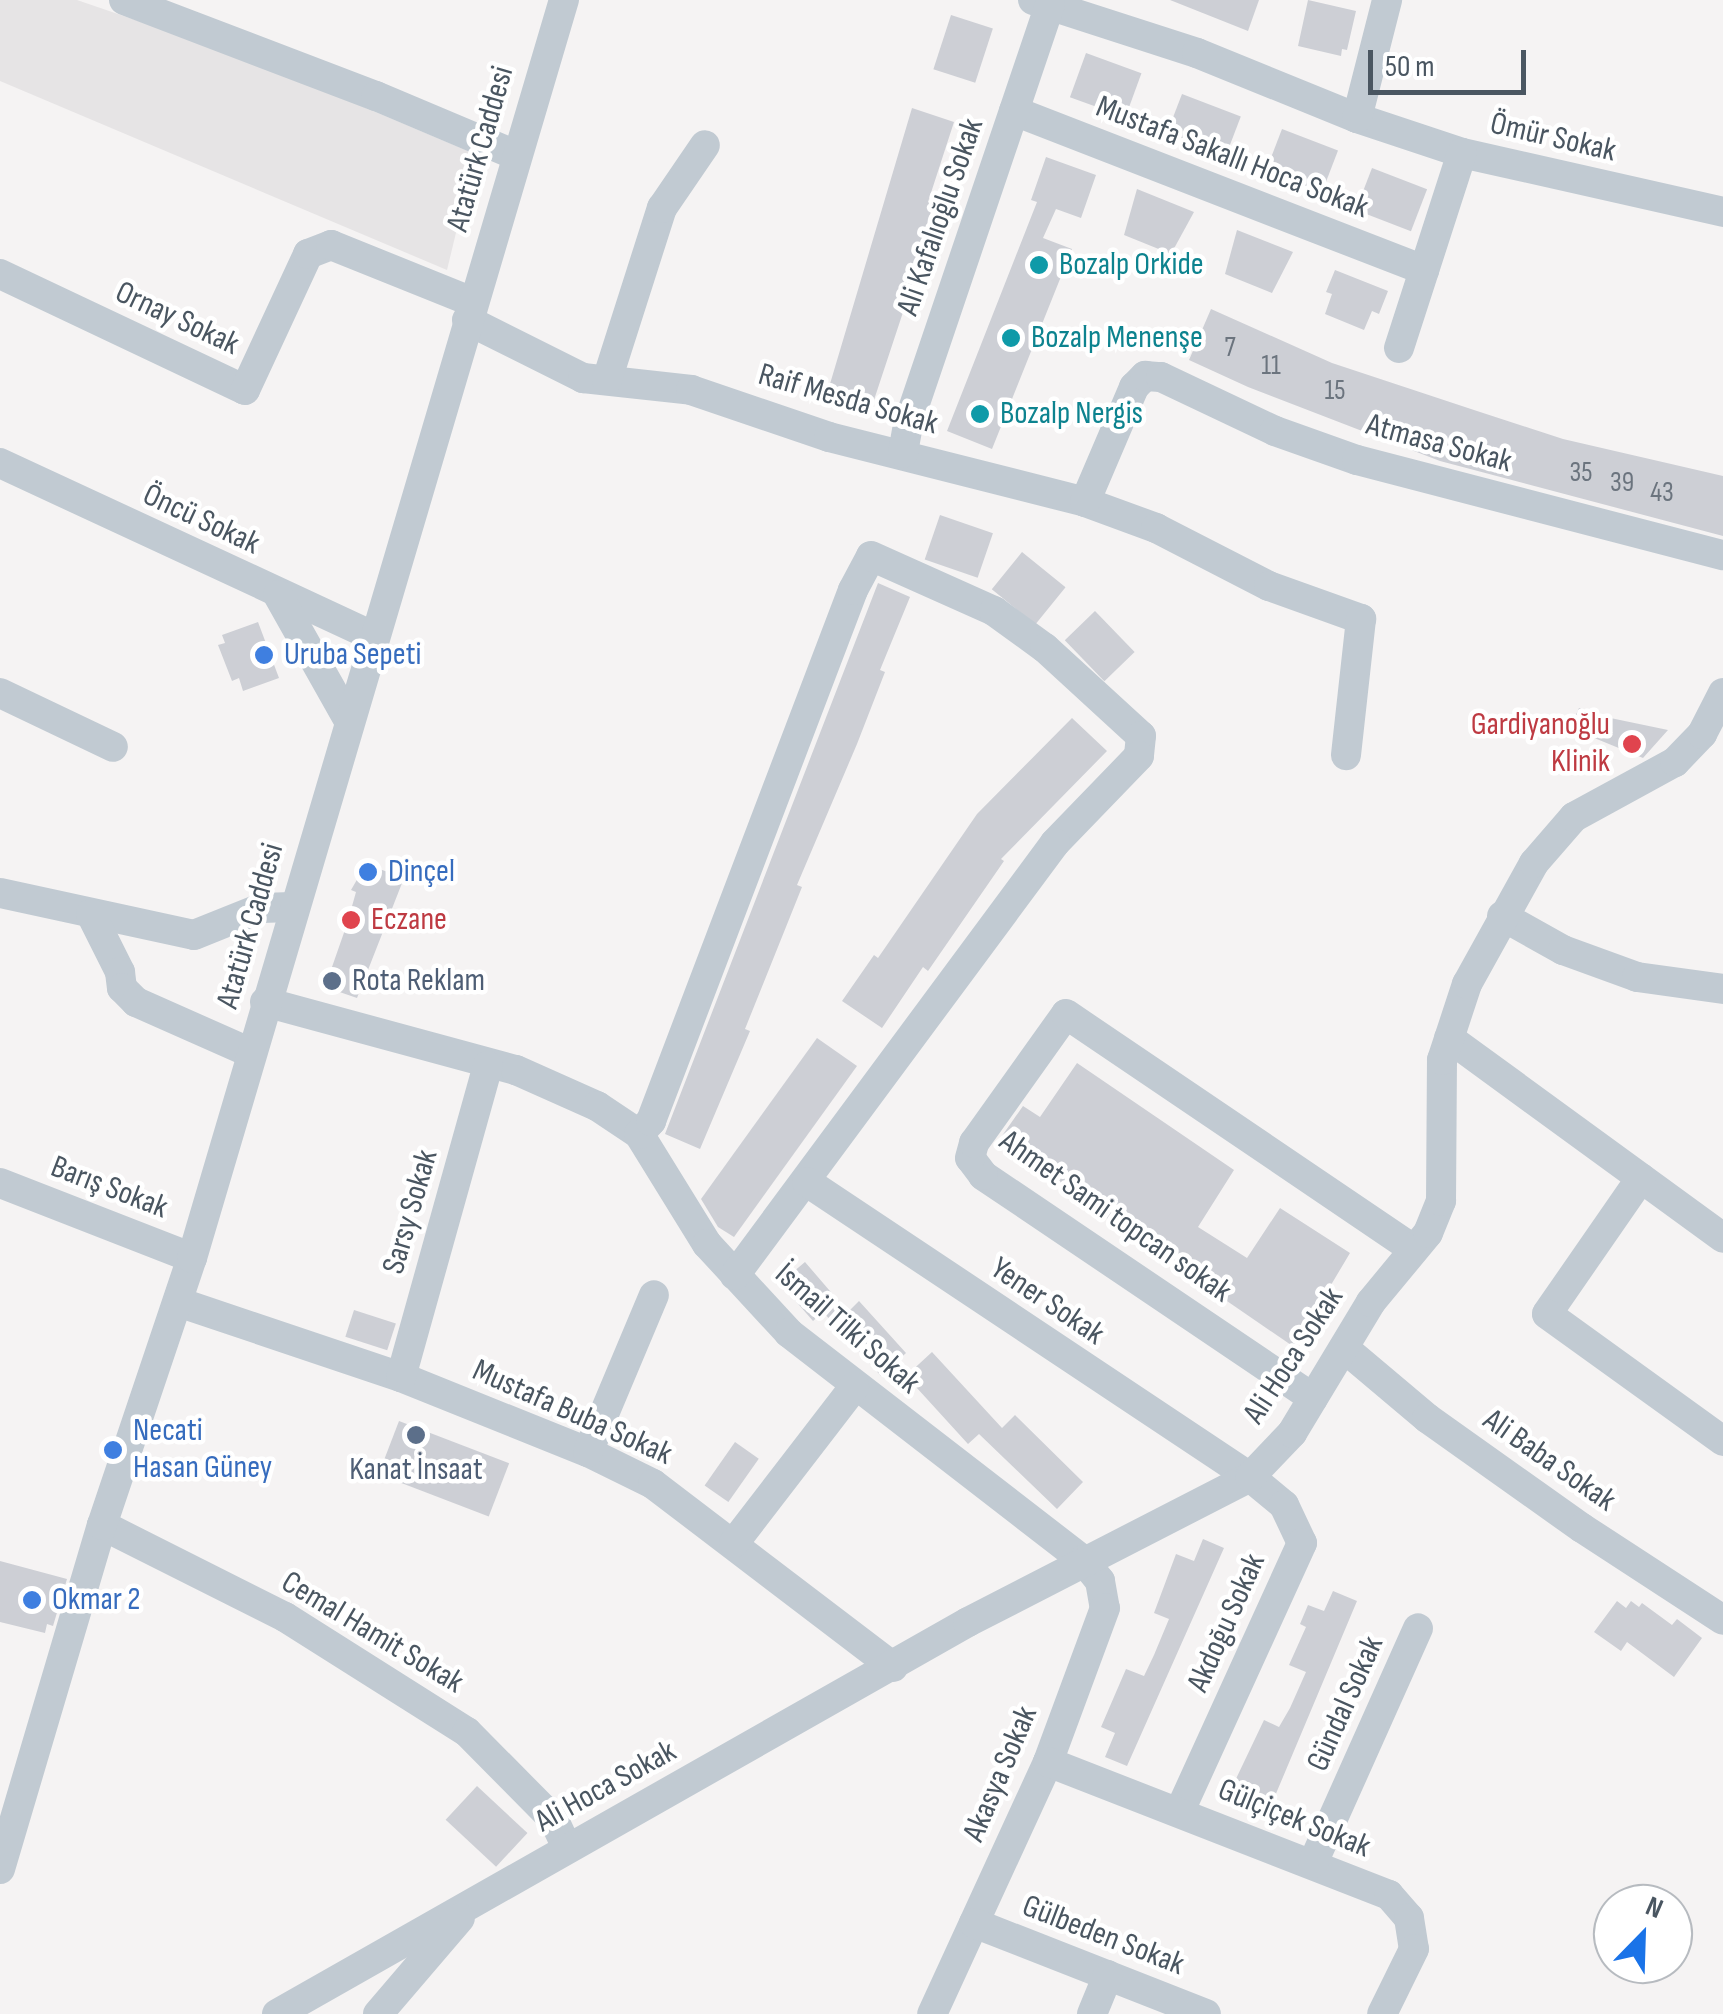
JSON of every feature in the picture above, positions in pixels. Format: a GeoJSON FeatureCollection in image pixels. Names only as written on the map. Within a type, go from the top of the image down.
{"type":"FeatureCollection","features":[{"type":"Feature","properties":{"kind":"street"},"geometry":{"type":"LineString","coordinates":[[124,0],[376,96],[516,155]]}},
{"type":"Feature","properties":{"kind":"street","name":"Atatürk Caddesi"},"geometry":{"type":"LineString","coordinates":[[0,1869],[102,1525],[192,1258],[292,907],[564,0]]}},
{"type":"Feature","properties":{"kind":"street"},"geometry":{"type":"LineString","coordinates":[[1357,118],[1387,0]]}},
{"type":"Feature","properties":{"kind":"street","name":"Ömür Sokak"},"geometry":{"type":"LineString","coordinates":[[1042,2],[1197,53],[1357,118],[1462,153],[1723,212]]}},
{"type":"Feature","properties":{"kind":"street","name":"Ali Kafalıoğlu Sokak"},"geometry":{"type":"LineString","coordinates":[[903,453],[908,424],[1014,111],[1042,2]]}},
{"type":"Feature","properties":{"kind":"street","name":"Mustafa Sakallı Hoca Sokak"},"geometry":{"type":"LineString","coordinates":[[1014,111],[1424,270]]}},
{"type":"Feature","properties":{"kind":"street"},"geometry":{"type":"LineString","coordinates":[[607,380],[662,208],[705,145]]}},
{"type":"Feature","properties":{"kind":"street"},"geometry":{"type":"LineString","coordinates":[[1399,348],[1462,153]]}},
{"type":"Feature","properties":{"kind":"street","name":"Ornay Sokak"},"geometry":{"type":"LineString","coordinates":[[0,274],[245,390],[308,254],[331,245],[470,311]]}},
{"type":"Feature","properties":{"kind":"street","name":"Raif Mesda Sokak"},"geometry":{"type":"LineString","coordinates":[[470,311],[548,364],[583,378],[691,390],[829,437],[1085,502],[1156,528],[1269,586],[1361,619],[1346,754]]}},
{"type":"Feature","properties":{"kind":"street","name":"Atmasa Sokak"},"geometry":{"type":"LineString","coordinates":[[1085,502],[1134,387],[1146,376],[1161,378],[1275,430],[1358,460],[1723,555]]}},
{"type":"Feature","properties":{"kind":"street","name":"Öncü Sokak"},"geometry":{"type":"LineString","coordinates":[[0,463],[373,636]]}},
{"type":"Feature","properties":{"kind":"street"},"geometry":{"type":"LineString","coordinates":[[639,1134],[651,1122],[853,590],[871,556],[994,611],[1045,648],[1141,736],[1139,756],[1055,843],[735,1275]]}},
{"type":"Feature","properties":{"kind":"street"},"geometry":{"type":"LineString","coordinates":[[278,595],[348,719]]}},
{"type":"Feature","properties":{"kind":"street"},"geometry":{"type":"LineString","coordinates":[[0,693],[113,747]]}},
{"type":"Feature","properties":{"kind":"street","name":"Ali Hoca Sokak"},"geometry":{"type":"LineString","coordinates":[[277,2014],[1083,1560],[1250,1476],[1292,1432],[1370,1302],[1428,1232],[1441,1201],[1438,1088],[1449,1038],[1467,984],[1534,863],[1574,817],[1674,762],[1702,734],[1723,693]]}},
{"type":"Feature","properties":{"kind":"street"},"geometry":{"type":"LineString","coordinates":[[0,893],[194,935],[261,908],[292,907]]}},
{"type":"Feature","properties":{"kind":"street"},"geometry":{"type":"LineString","coordinates":[[92,914],[120,972],[122,988],[136,1002],[250,1054]]}},
{"type":"Feature","properties":{"kind":"street"},"geometry":{"type":"LineString","coordinates":[[1502,916],[1563,950],[1637,976],[1723,990]]}},
{"type":"Feature","properties":{"kind":"street","name":"İsmail Tilki Sokak"},"geometry":{"type":"LineString","coordinates":[[265,1002],[488,1066],[516,1070],[597,1106],[639,1134],[708,1244],[788,1333],[1083,1560]]}},
{"type":"Feature","properties":{"kind":"street","name":"Ahmet Sami topcan sokak"},"geometry":{"type":"LineString","coordinates":[[1314,1398],[984,1175],[970,1158],[974,1143],[1066,1014],[1414,1250]]}},
{"type":"Feature","properties":{"kind":"street"},"geometry":{"type":"LineString","coordinates":[[1449,1038],[1723,1238]]}},
{"type":"Feature","properties":{"kind":"street","name":"Sarsy Sokak"},"geometry":{"type":"LineString","coordinates":[[401,1376],[488,1066]]}},
{"type":"Feature","properties":{"kind":"street"},"geometry":{"type":"LineString","coordinates":[[1640,1178],[1547,1314],[1723,1442]]}},
{"type":"Feature","properties":{"kind":"street","name":"Yener Sokak"},"geometry":{"type":"LineString","coordinates":[[807,1182],[1250,1476]]}},
{"type":"Feature","properties":{"kind":"street","name":"Barış Sokak"},"geometry":{"type":"LineString","coordinates":[[0,1183],[192,1258]]}},
{"type":"Feature","properties":{"kind":"street"},"geometry":{"type":"LineString","coordinates":[[588,1452],[654,1295]]}},
{"type":"Feature","properties":{"kind":"street","name":"Mustafa Buba Sokak"},"geometry":{"type":"LineString","coordinates":[[178,1302],[401,1376],[588,1452],[653,1484],[893,1667]]}},
{"type":"Feature","properties":{"kind":"street","name":"Ali Baba Sokak"},"geometry":{"type":"LineString","coordinates":[[1344,1348],[1427,1418],[1582,1528],[1723,1620]]}},
{"type":"Feature","properties":{"kind":"street"},"geometry":{"type":"LineString","coordinates":[[734,1543],[854,1387]]}},
{"type":"Feature","properties":{"kind":"street","name":"Akdoğu Sokak"},"geometry":{"type":"LineString","coordinates":[[1180,1811],[1302,1543],[1284,1505],[1250,1476]]}},
{"type":"Feature","properties":{"kind":"street","name":"Cemal Hamit Sokak"},"geometry":{"type":"LineString","coordinates":[[102,1525],[284,1617],[468,1732],[554,1820],[566,1848]]}},
{"type":"Feature","properties":{"kind":"street","name":"Akasya Sokak"},"geometry":{"type":"LineString","coordinates":[[932,2014],[1048,1762],[1105,1608],[1100,1581],[1083,1560]]}},
{"type":"Feature","properties":{"kind":"street","name":"Gündal Sokak"},"geometry":{"type":"LineString","coordinates":[[1313,1862],[1418,1628]]}},
{"type":"Feature","properties":{"kind":"street","name":"Gülçiçek Sokak"},"geometry":{"type":"LineString","coordinates":[[1048,1762],[1388,1894],[1409,1918],[1414,1949],[1382,2014]]}},
{"type":"Feature","properties":{"kind":"street","name":"Ali Hoca Sokak"},"geometry":{"type":"LineString","coordinates":[[378,2014],[474,1902]]}},
{"type":"Feature","properties":{"kind":"street","name":"Gülbeden Sokak"},"geometry":{"type":"LineString","coordinates":[[974,1923],[1206,2014]]}},
{"type":"Feature","properties":{"kind":"street"},"geometry":{"type":"LineString","coordinates":[[1092,2014],[1108,1975]]}},
{"type":"Feature","properties":{"kind":"shaded area"},"geometry":{"type":"Polygon","coordinates":[[[0,0],[77,0],[255,61],[475,154],[447,270],[0,81],[0,0]]]}},
{"type":"Feature","properties":{"kind":"building"},"geometry":{"type":"Polygon","coordinates":[[[1170,0],[1259,0],[1248,31],[1170,0]]]}},
{"type":"Feature","properties":{"kind":"building"},"geometry":{"type":"Polygon","coordinates":[[[1308,0],[1356,11],[1347,50],[1342,49],[1341,56],[1298,46],[1308,0]]]}},
{"type":"Feature","properties":{"kind":"building"},"geometry":{"type":"Polygon","coordinates":[[[951,15],[993,29],[975,83],[933,69],[951,15]]]}},
{"type":"Feature","properties":{"kind":"building"},"geometry":{"type":"Polygon","coordinates":[[[1086,53],[1141,73],[1125,117],[1070,97],[1086,53]]]}},
{"type":"Feature","properties":{"kind":"building"},"geometry":{"type":"Polygon","coordinates":[[[1182,94],[1241,117],[1225,158],[1166,135],[1182,94]]]}},
{"type":"Feature","properties":{"kind":"building"},"geometry":{"type":"Polygon","coordinates":[[[912,108],[954,122],[928,202],[934,203],[908,280],[913,282],[871,409],[827,394],[912,108]]]}},
{"type":"Feature","properties":{"kind":"building"},"geometry":{"type":"Polygon","coordinates":[[[1282,129],[1338,151],[1322,193],[1266,171],[1282,129]]]}},
{"type":"Feature","properties":{"kind":"building"},"geometry":{"type":"Polygon","coordinates":[[[1046,157],[1096,175],[1081,218],[1056,209],[1043,238],[1072,249],[992,449],[947,431],[1037,202],[1031,200],[1046,157]]]}},
{"type":"Feature","properties":{"kind":"building"},"geometry":{"type":"Polygon","coordinates":[[[1372,168],[1427,189],[1411,231],[1356,210],[1372,168]]]}},
{"type":"Feature","properties":{"kind":"building"},"geometry":{"type":"Polygon","coordinates":[[[1137,189],[1194,212],[1171,254],[1124,235],[1137,189]]]}},
{"type":"Feature","properties":{"kind":"building"},"geometry":{"type":"Polygon","coordinates":[[[1237,230],[1293,252],[1272,293],[1225,274],[1237,230]]]}},
{"type":"Feature","properties":{"kind":"building"},"geometry":{"type":"Polygon","coordinates":[[[1335,270],[1388,291],[1379,314],[1372,311],[1364,330],[1325,314],[1332,294],[1326,292],[1335,270]]]}},
{"type":"Feature","properties":{"kind":"building"},"geometry":{"type":"Polygon","coordinates":[[[1211,309],[1332,363],[1477,411],[1563,439],[1723,476],[1723,536],[1440,461],[1248,387],[1189,360],[1211,309]]]}},
{"type":"Feature","properties":{"kind":"building"},"geometry":{"type":"Polygon","coordinates":[[[940,515],[993,533],[978,578],[925,559],[940,515]]]}},
{"type":"Feature","properties":{"kind":"building"},"geometry":{"type":"Polygon","coordinates":[[[1022,552],[1066,587],[1035,625],[992,589],[1022,552]]]}},
{"type":"Feature","properties":{"kind":"building"},"geometry":{"type":"Polygon","coordinates":[[[878,583],[910,597],[880,670],[885,672],[857,744],[797,885],[802,887],[745,1029],[750,1031],[700,1149],[665,1134],[878,583]]]}},
{"type":"Feature","properties":{"kind":"building"},"geometry":{"type":"Polygon","coordinates":[[[1095,611],[1135,652],[1104,681],[1065,640],[1095,611]]]}},
{"type":"Feature","properties":{"kind":"building"},"geometry":{"type":"Polygon","coordinates":[[[258,622],[279,678],[243,691],[239,678],[232,681],[218,645],[225,643],[222,635],[258,622]]]}},
{"type":"Feature","properties":{"kind":"building","name":"Gardiyanoğlu Klinik"},"geometry":{"type":"Polygon","coordinates":[[[1579,708],[1668,730],[1643,758],[1570,728],[1579,708]]]}},
{"type":"Feature","properties":{"kind":"building"},"geometry":{"type":"Polygon","coordinates":[[[1072,718],[1107,751],[1001,859],[1004,861],[928,971],[923,967],[882,1028],[842,1001],[874,955],[878,958],[977,814],[1072,718]]]}},
{"type":"Feature","properties":{"kind":"building"},"geometry":{"type":"Polygon","coordinates":[[[366,864],[404,878],[357,998],[325,987],[356,892],[351,890],[366,864]]]}},
{"type":"Feature","properties":{"kind":"building"},"geometry":{"type":"Polygon","coordinates":[[[817,1038],[857,1066],[734,1237],[718,1227],[701,1199],[817,1038]]]}},
{"type":"Feature","properties":{"kind":"building"},"geometry":{"type":"Polygon","coordinates":[[[1077,1063],[1234,1170],[1198,1227],[1247,1258],[1280,1208],[1350,1253],[1294,1347],[997,1143],[1023,1106],[1040,1117],[1077,1063]]]}},
{"type":"Feature","properties":{"kind":"building"},"geometry":{"type":"Polygon","coordinates":[[[805,1262],[848,1312],[859,1301],[906,1353],[881,1376],[823,1312],[813,1321],[780,1283],[805,1262]]]}},
{"type":"Feature","properties":{"kind":"building"},"geometry":{"type":"Polygon","coordinates":[[[354,1310],[396,1324],[387,1350],[345,1337],[354,1310]]]}},
{"type":"Feature","properties":{"kind":"building"},"geometry":{"type":"Polygon","coordinates":[[[932,1352],[1002,1428],[1015,1415],[1083,1482],[1057,1509],[979,1434],[968,1444],[906,1376],[932,1352]]]}},
{"type":"Feature","properties":{"kind":"building"},"geometry":{"type":"Polygon","coordinates":[[[399,1421],[509,1463],[489,1517],[379,1474],[399,1421]]]}},
{"type":"Feature","properties":{"kind":"building"},"geometry":{"type":"Polygon","coordinates":[[[735,1442],[759,1459],[728,1502],[705,1485],[735,1442]]]}},
{"type":"Feature","properties":{"kind":"building"},"geometry":{"type":"Polygon","coordinates":[[[1203,1539],[1224,1548],[1127,1766],[1105,1757],[1115,1733],[1101,1727],[1126,1669],[1144,1676],[1154,1655],[1169,1619],[1154,1613],[1176,1554],[1194,1561],[1203,1539]]]}},
{"type":"Feature","properties":{"kind":"building","name":"Okmar 2"},"geometry":{"type":"Polygon","coordinates":[[[0,1561],[67,1579],[53,1626],[47,1624],[45,1633],[0,1622],[0,1561]]]}},
{"type":"Feature","properties":{"kind":"building"},"geometry":{"type":"Polygon","coordinates":[[[1333,1591],[1357,1601],[1267,1815],[1242,1804],[1249,1789],[1234,1783],[1264,1720],[1279,1727],[1306,1672],[1289,1665],[1306,1627],[1300,1624],[1308,1605],[1324,1611],[1333,1591]]]}},
{"type":"Feature","properties":{"kind":"building"},"geometry":{"type":"Polygon","coordinates":[[[1617,1601],[1626,1608],[1631,1601],[1639,1607],[1642,1603],[1672,1625],[1677,1619],[1702,1638],[1674,1677],[1627,1642],[1621,1651],[1594,1632],[1617,1601]]]}},
{"type":"Feature","properties":{"kind":"building"},"geometry":{"type":"Polygon","coordinates":[[[477,1786],[527,1833],[496,1867],[446,1820],[477,1786]]]}},
{"type":"Feature","properties":{"kind":"place","name":"Bozalp Orkide"},"geometry":{"type":"Point","coordinates":[1039,265]}},
{"type":"Feature","properties":{"kind":"place","name":"Bozalp Menenşe"},"geometry":{"type":"Point","coordinates":[1011,338]}},
{"type":"Feature","properties":{"kind":"place","name":"Bozalp Nergis"},"geometry":{"type":"Point","coordinates":[980,414]}},
{"type":"Feature","properties":{"kind":"place","name":"Uruba Sepeti"},"geometry":{"type":"Point","coordinates":[264,655]}},
{"type":"Feature","properties":{"kind":"place","name":"Gardiyanoğlu Klinik"},"geometry":{"type":"Point","coordinates":[1632,744]}},
{"type":"Feature","properties":{"kind":"place","name":"Dinçel"},"geometry":{"type":"Point","coordinates":[368,872]}},
{"type":"Feature","properties":{"kind":"place","name":"Eczane"},"geometry":{"type":"Point","coordinates":[351,920]}},
{"type":"Feature","properties":{"kind":"place","name":"Rota Reklam"},"geometry":{"type":"Point","coordinates":[332,981]}},
{"type":"Feature","properties":{"kind":"place","name":"Kanat İnsaat"},"geometry":{"type":"Point","coordinates":[416,1435]}},
{"type":"Feature","properties":{"kind":"place","name":"Necati Hasan Güney"},"geometry":{"type":"Point","coordinates":[113,1450]}},
{"type":"Feature","properties":{"kind":"place","name":"Okmar 2"},"geometry":{"type":"Point","coordinates":[32,1600]}}]}
